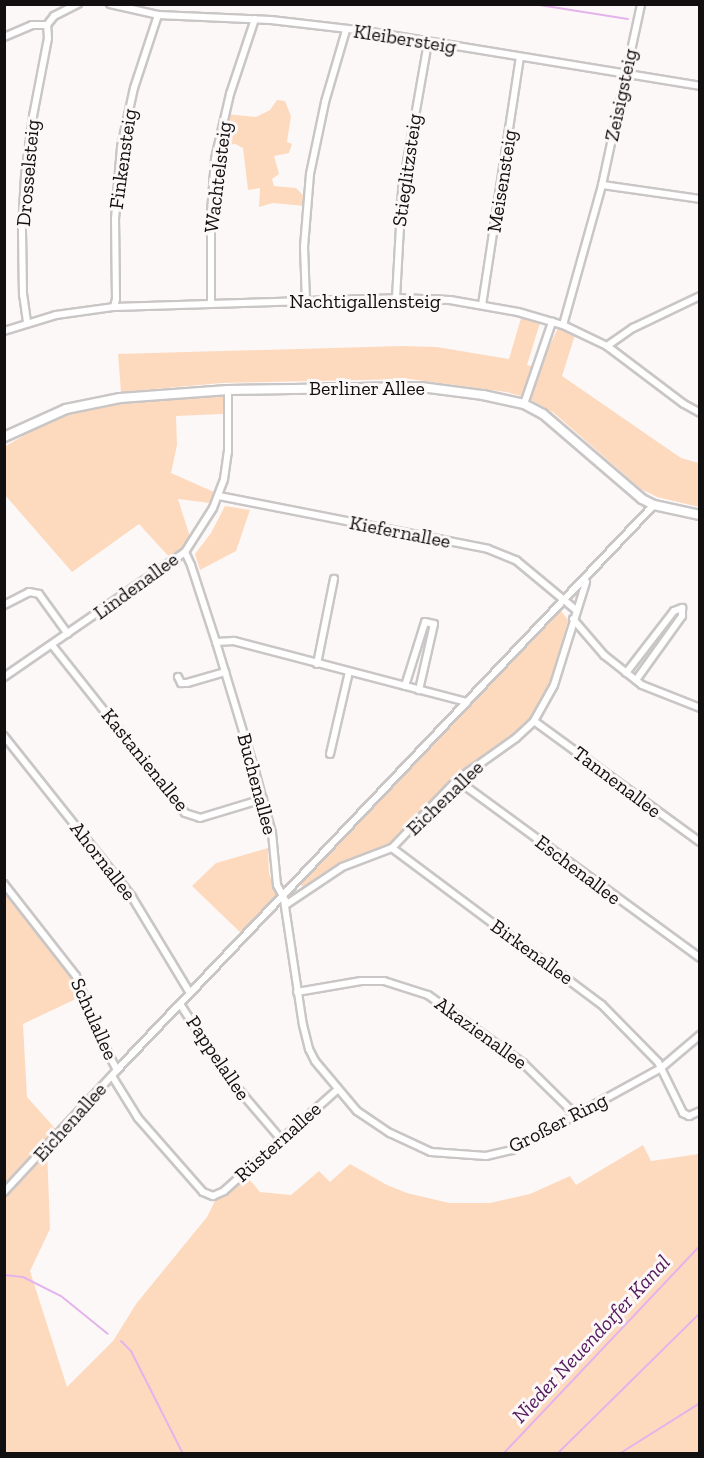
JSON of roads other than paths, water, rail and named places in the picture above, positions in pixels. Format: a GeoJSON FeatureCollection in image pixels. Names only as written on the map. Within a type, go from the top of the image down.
{"type":"FeatureCollection","features":[{"type":"Feature","properties":{"kind":"main road","name":"Berliner Allee"},"geometry":{"type":"LineString","coordinates":[[4,437],[48,416],[85,404],[153,395],[228,390],[421,387],[483,394],[524,404],[543,414],[654,506],[699,516]]}},
{"type":"Feature","properties":{"kind":"street"},"geometry":{"type":"LineString","coordinates":[[4,37],[32,25],[47,25],[54,16],[78,4]]}},
{"type":"Feature","properties":{"kind":"street","name":"Kleibersteig"},"geometry":{"type":"LineString","coordinates":[[110,4],[158,15],[255,19],[346,30],[699,86]]}},
{"type":"Feature","properties":{"kind":"street","name":"Zeisigsteig"},"geometry":{"type":"LineString","coordinates":[[563,325],[602,185],[641,4]]}},
{"type":"Feature","properties":{"kind":"street","name":"Finkensteig"},"geometry":{"type":"LineString","coordinates":[[114,307],[116,299],[116,208],[122,147],[132,97],[158,15]]}},
{"type":"Feature","properties":{"kind":"street","name":"Wachtelsteig"},"geometry":{"type":"LineString","coordinates":[[211,304],[211,213],[215,159],[230,94],[255,19]]}},
{"type":"Feature","properties":{"kind":"street","name":"Drosselsteig"},"geometry":{"type":"LineString","coordinates":[[27,322],[22,250],[25,176],[33,116],[48,38],[47,25]]}},
{"type":"Feature","properties":{"kind":"street"},"geometry":{"type":"LineString","coordinates":[[306,301],[304,247],[310,174],[322,111],[346,30]]}},
{"type":"Feature","properties":{"kind":"street","name":"Stieglitzsteig"},"geometry":{"type":"LineString","coordinates":[[396,298],[402,190],[428,43]]}},
{"type":"Feature","properties":{"kind":"street","name":"Meisensteig"},"geometry":{"type":"LineString","coordinates":[[482,305],[520,57]]}},
{"type":"Feature","properties":{"kind":"street"},"geometry":{"type":"LineString","coordinates":[[602,185],[699,199]]}},
{"type":"Feature","properties":{"kind":"street"},"geometry":{"type":"LineString","coordinates":[[607,346],[633,328],[699,296]]}},
{"type":"Feature","properties":{"kind":"street","name":"Nachtigallensteig"},"geometry":{"type":"LineString","coordinates":[[4,331],[27,322],[77,310],[114,307],[396,298],[482,305],[563,325],[607,346],[699,413]]}},
{"type":"Feature","properties":{"kind":"street"},"geometry":{"type":"LineString","coordinates":[[524,404],[552,322]]}},
{"type":"Feature","properties":{"kind":"street","name":"Lindenallee"},"geometry":{"type":"LineString","coordinates":[[4,678],[184,552],[219,496],[228,452],[228,390]]}},
{"type":"Feature","properties":{"kind":"street","name":"Kiefernallee"},"geometry":{"type":"LineString","coordinates":[[219,496],[488,549],[517,561],[565,602]]}},
{"type":"Feature","properties":{"kind":"street","name":"Eichenallee"},"geometry":{"type":"LineString","coordinates":[[4,1192],[117,1070],[654,506]]}},
{"type":"Feature","properties":{"kind":"street","name":"Buchenallee"},"geometry":{"type":"LineString","coordinates":[[184,552],[191,565],[216,642],[263,799],[274,847],[277,885],[284,895]]}},
{"type":"Feature","properties":{"kind":"street","name":"Eichenallee"},"geometry":{"type":"LineString","coordinates":[[284,895],[287,904],[342,867],[392,848],[457,780],[516,738],[534,721],[554,686],[587,578]]}},
{"type":"Feature","properties":{"kind":"street"},"geometry":{"type":"LineString","coordinates":[[317,664],[334,579]]}},
{"type":"Feature","properties":{"kind":"street"},"geometry":{"type":"LineString","coordinates":[[4,605],[29,592],[39,594],[68,634]]}},
{"type":"Feature","properties":{"kind":"street"},"geometry":{"type":"LineString","coordinates":[[565,602],[576,610]]}},
{"type":"Feature","properties":{"kind":"street"},"geometry":{"type":"LineString","coordinates":[[626,673],[674,611],[682,608],[682,616],[636,680]]}},
{"type":"Feature","properties":{"kind":"street"},"geometry":{"type":"LineString","coordinates":[[573,619],[604,655],[626,673],[666,696],[699,708]]}},
{"type":"Feature","properties":{"kind":"street"},"geometry":{"type":"LineString","coordinates":[[405,686],[425,622],[434,624],[419,690]]}},
{"type":"Feature","properties":{"kind":"street"},"geometry":{"type":"LineString","coordinates":[[216,642],[234,641],[467,702]]}},
{"type":"Feature","properties":{"kind":"street","name":"Kastanienallee"},"geometry":{"type":"LineString","coordinates":[[52,645],[185,813],[200,818],[263,799]]}},
{"type":"Feature","properties":{"kind":"street"},"geometry":{"type":"LineString","coordinates":[[178,677],[181,683],[187,683],[225,672]]}},
{"type":"Feature","properties":{"kind":"street"},"geometry":{"type":"LineString","coordinates":[[330,754],[350,672]]}},
{"type":"Feature","properties":{"kind":"street","name":"Tannenallee"},"geometry":{"type":"LineString","coordinates":[[534,721],[699,842]]}},
{"type":"Feature","properties":{"kind":"street","name":"Ahornallee"},"geometry":{"type":"LineString","coordinates":[[4,736],[132,897],[190,993]]}},
{"type":"Feature","properties":{"kind":"street","name":"Eschenallee"},"geometry":{"type":"LineString","coordinates":[[457,780],[699,958]]}},
{"type":"Feature","properties":{"kind":"street","name":"Birkenallee"},"geometry":{"type":"LineString","coordinates":[[392,848],[602,1005],[648,1049],[661,1068],[682,1113],[689,1116],[699,1111]]}},
{"type":"Feature","properties":{"kind":"street","name":"Schulallee"},"geometry":{"type":"LineString","coordinates":[[4,884],[76,976],[100,1038],[117,1070]]}},
{"type":"Feature","properties":{"kind":"street","name":"Großer Ring"},"geometry":{"type":"LineString","coordinates":[[284,895],[297,992],[309,1049],[357,1111],[390,1133],[431,1152],[486,1156],[512,1150],[578,1116],[661,1068],[699,1035]]}},
{"type":"Feature","properties":{"kind":"street","name":"Akazienallee"},"geometry":{"type":"LineString","coordinates":[[297,992],[344,984],[384,981],[428,995],[523,1063],[578,1116]]}},
{"type":"Feature","properties":{"kind":"street","name":"Pappelallee"},"geometry":{"type":"LineString","coordinates":[[180,1004],[227,1076],[280,1138]]}},
{"type":"Feature","properties":{"kind":"street","name":"Schulallee"},"geometry":{"type":"LineString","coordinates":[[112,1076],[132,1110],[203,1192],[208,1195],[218,1195]]}},
{"type":"Feature","properties":{"kind":"street","name":"Rüsternallee"},"geometry":{"type":"LineString","coordinates":[[218,1195],[338,1089]]}},
{"type":"Feature","properties":{"kind":"waterway"},"geometry":{"type":"LineString","coordinates":[[533,4],[628,19]]}},
{"type":"Feature","properties":{"kind":"waterway","name":"Nieder Neuendorfer Kanal"},"geometry":{"type":"LineString","coordinates":[[503,1454],[700,1246]]}},
{"type":"Feature","properties":{"kind":"waterway"},"geometry":{"type":"LineString","coordinates":[[4,1275],[23,1277],[61,1296],[108,1334]]}},
{"type":"Feature","properties":{"kind":"waterway"},"geometry":{"type":"LineString","coordinates":[[557,1454],[700,1313]]}},
{"type":"Feature","properties":{"kind":"waterway"},"geometry":{"type":"LineString","coordinates":[[121,1341],[131,1351],[183,1454]]}},
{"type":"Feature","properties":{"kind":"waterway"},"geometry":{"type":"LineString","coordinates":[[619,1454],[700,1403]]}}]}
